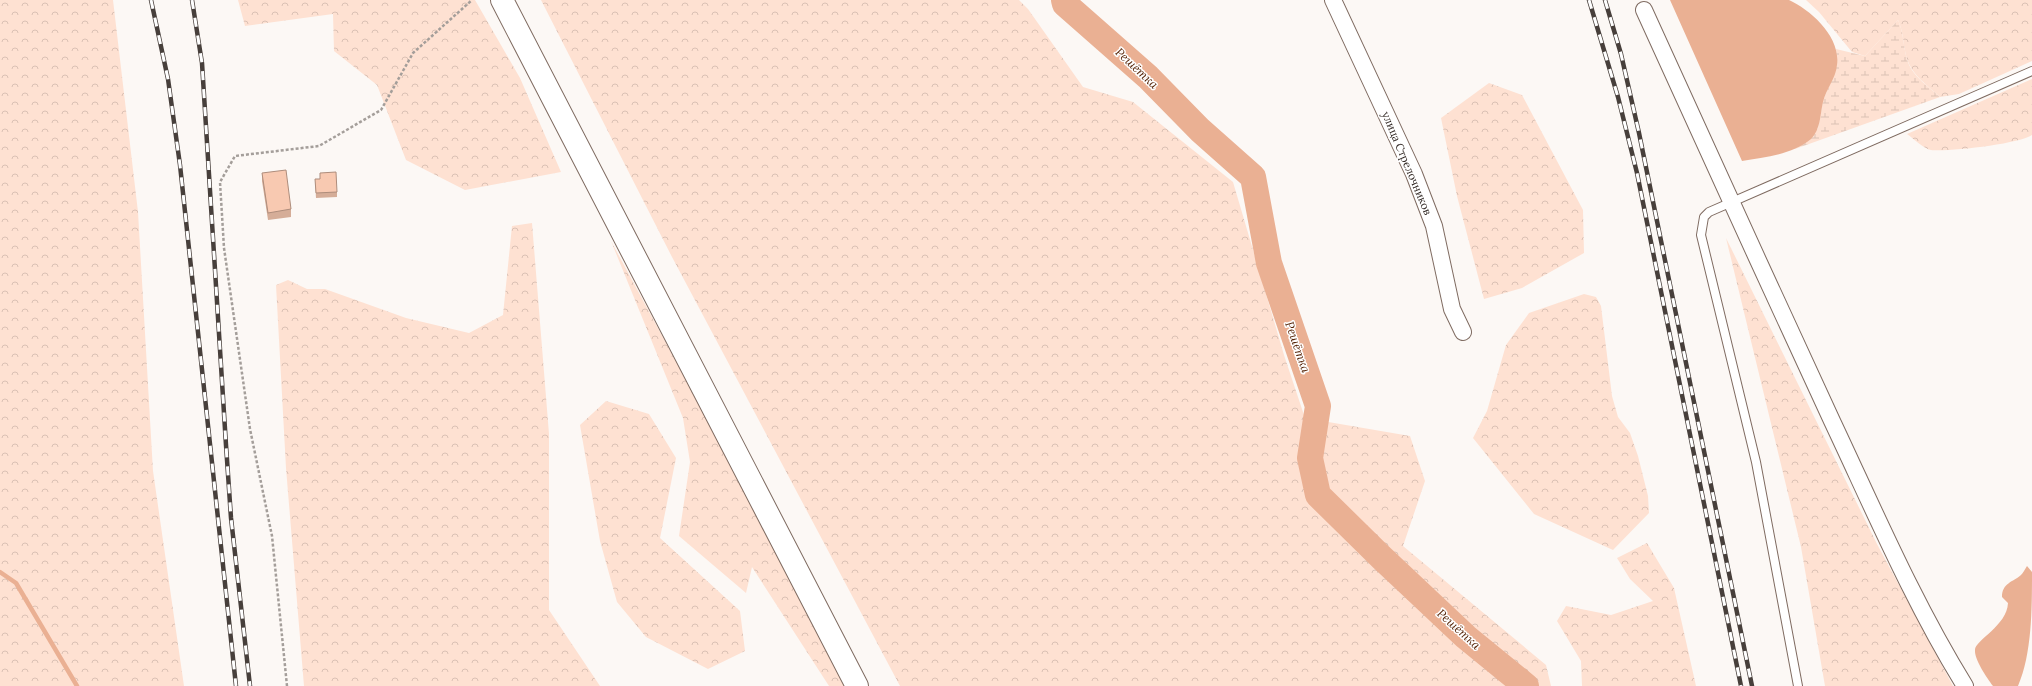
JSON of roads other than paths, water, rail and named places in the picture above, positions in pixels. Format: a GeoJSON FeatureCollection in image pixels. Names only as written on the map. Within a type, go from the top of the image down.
{"type":"FeatureCollection","features":[{"type":"Feature","properties":{"kind":"street"},"geometry":{"type":"LineString","coordinates":[[502,0],[857,686]]}},
{"type":"Feature","properties":{"kind":"street","name":"улица Стрелочников"},"geometry":{"type":"LineString","coordinates":[[1333,0],[1414,174],[1434,226],[1452,309],[1463,332]]}},
{"type":"Feature","properties":{"kind":"street"},"geometry":{"type":"LineString","coordinates":[[1644,10],[1731,202],[1893,551],[1925,616],[1965,686]]}},
{"type":"Feature","properties":{"kind":"lane"},"geometry":{"type":"LineString","coordinates":[[1798,686],[1756,462],[1701,234],[1701,226],[1704,217],[1708,212],[2032,71]]}},
{"type":"Feature","properties":{"kind":"waterway","name":"Решётка"},"geometry":{"type":"LineString","coordinates":[[1064,0],[1065,4],[1148,77],[1200,130],[1253,177],[1269,263],[1318,406],[1310,458],[1318,495],[1466,637],[1526,686]]}},
{"type":"Feature","properties":{"kind":"waterway"},"geometry":{"type":"LineString","coordinates":[[0,572],[16,583],[77,686]]}},
{"type":"Feature","properties":{"kind":"railway"},"geometry":{"type":"LineString","coordinates":[[151,0],[168,79],[180,165],[236,686]]}},
{"type":"Feature","properties":{"kind":"railway"},"geometry":{"type":"LineString","coordinates":[[192,0],[202,63],[231,518],[250,686]]}},
{"type":"Feature","properties":{"kind":"railway"},"geometry":{"type":"LineString","coordinates":[[1589,0],[1618,97],[1637,173],[1741,686]]}},
{"type":"Feature","properties":{"kind":"railway"},"geometry":{"type":"LineString","coordinates":[[1605,0],[1621,54],[1639,133],[1752,686]]}}]}
